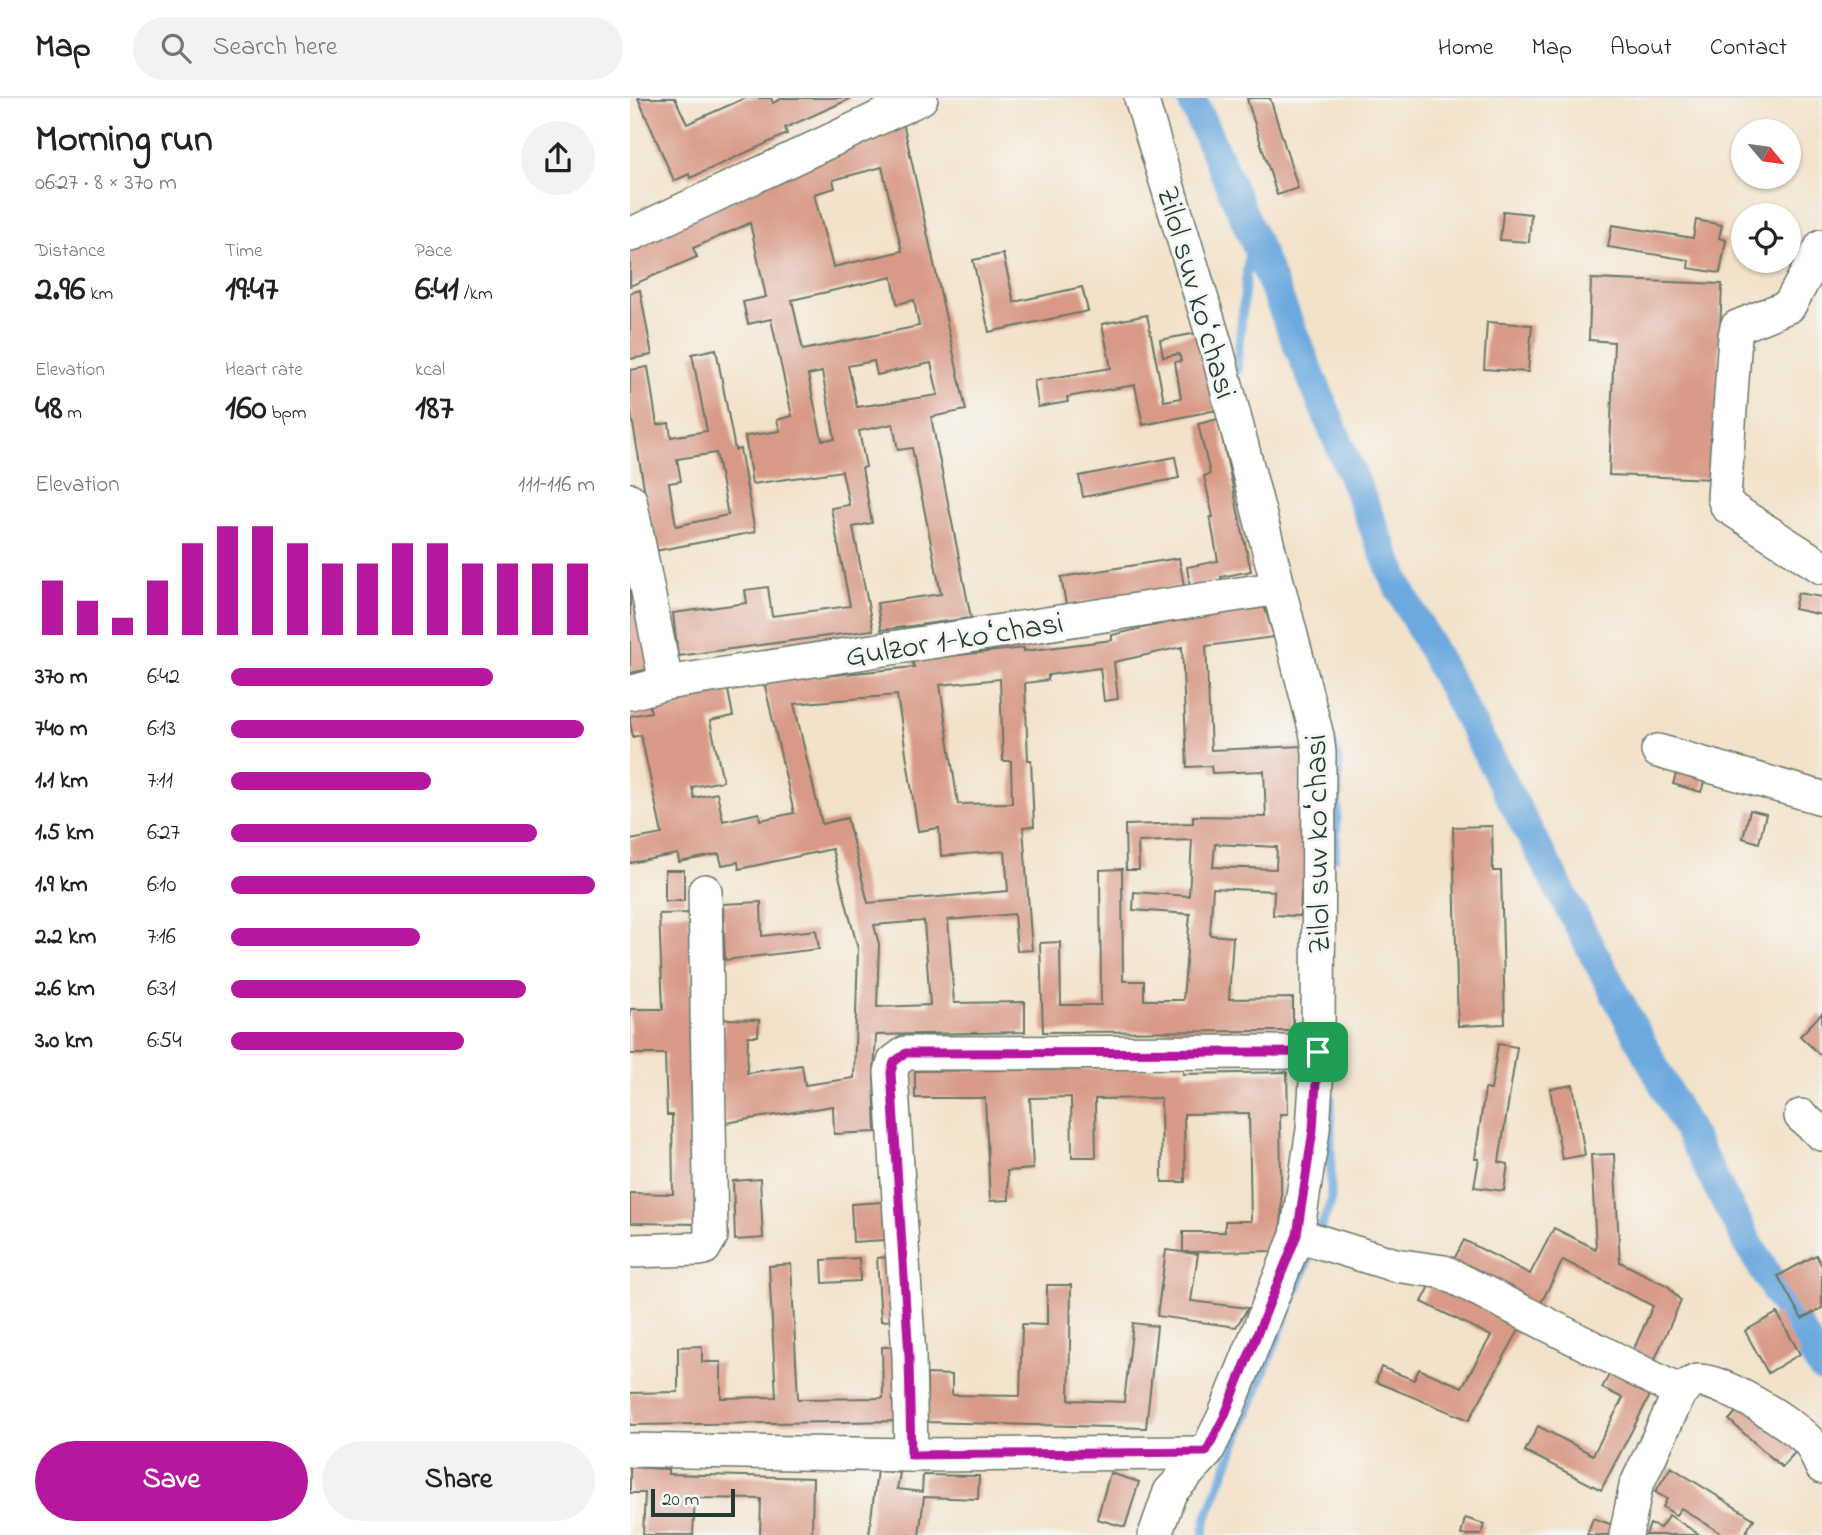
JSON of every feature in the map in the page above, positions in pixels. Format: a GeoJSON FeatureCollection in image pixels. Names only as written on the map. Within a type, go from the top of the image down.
{"type":"FeatureCollection","features":[{"type":"Feature","properties":{"kind":"street"},"geometry":{"type":"LineString","coordinates":[[630,235],[920,98]]}},
{"type":"Feature","properties":{"kind":"street","name":"Zilol suv koʻchasi"},"geometry":{"type":"LineString","coordinates":[[1141,98],[1217,349],[1317,736],[1319,753],[1318,1052],[1309,1239],[1206,1452],[1170,1492],[1155,1535]]}},
{"type":"Feature","properties":{"kind":"street"},"geometry":{"type":"LineString","coordinates":[[1822,246],[1789,306],[1737,327],[1724,498],[1727,506],[1822,567]]}},
{"type":"Feature","properties":{"kind":"street"},"geometry":{"type":"LineString","coordinates":[[630,500],[666,683]]}},
{"type":"Feature","properties":{"kind":"street","name":"Gulzor 1-koʻchasi"},"geometry":{"type":"LineString","coordinates":[[630,693],[666,683],[1278,588]]}},
{"type":"Feature","properties":{"kind":"street"},"geometry":{"type":"LineString","coordinates":[[1658,751],[1822,798]]}},
{"type":"Feature","properties":{"kind":"street"},"geometry":{"type":"LineString","coordinates":[[630,1251],[699,1249],[704,1248],[711,1236],[705,891]]}},
{"type":"Feature","properties":{"kind":"street"},"geometry":{"type":"LineString","coordinates":[[911,1455],[909,1356],[891,1072],[894,1062],[906,1053],[1318,1052]]}},
{"type":"Feature","properties":{"kind":"street"},"geometry":{"type":"LineString","coordinates":[[1309,1239],[1395,1265],[1444,1272],[1680,1392]]}},
{"type":"Feature","properties":{"kind":"street"},"geometry":{"type":"LineString","coordinates":[[1626,1535],[1636,1486],[1680,1392],[1694,1382],[1707,1381],[1747,1399],[1787,1422],[1810,1443],[1822,1467]]}},
{"type":"Feature","properties":{"kind":"street"},"geometry":{"type":"LineString","coordinates":[[630,1450],[911,1455],[1206,1452]]}},
{"type":"Feature","properties":{"kind":"building"},"geometry":{"type":"Polygon","coordinates":[[[638,98],[675,98],[687,124],[745,98],[771,98],[773,103],[783,98],[852,98],[785,128],[787,134],[690,178],[689,174],[674,181],[638,98]]]}},
{"type":"Feature","properties":{"kind":"building"},"geometry":{"type":"Polygon","coordinates":[[[1270,98],[1298,188],[1277,195],[1247,99],[1270,98]]]}},
{"type":"Feature","properties":{"kind":"building"},"geometry":{"type":"Polygon","coordinates":[[[903,122],[966,410],[931,417],[971,618],[881,630],[877,603],[941,594],[912,448],[898,450],[893,424],[859,431],[866,467],[862,468],[872,523],[853,527],[873,630],[678,656],[673,613],[747,603],[745,590],[768,587],[772,616],[850,606],[831,508],[849,505],[842,471],[752,484],[745,436],[780,431],[777,420],[792,416],[771,319],[748,324],[743,302],[766,297],[750,223],[693,248],[697,257],[630,286],[630,247],[903,122]],[[882,167],[833,180],[835,188],[814,194],[833,267],[902,251],[882,167]],[[892,277],[792,300],[803,350],[919,326],[914,300],[897,304],[892,277]],[[874,361],[848,366],[857,407],[938,395],[931,363],[877,375],[874,361]],[[822,372],[808,375],[822,440],[835,439],[822,372]]]}},
{"type":"Feature","properties":{"kind":"building"},"geometry":{"type":"Polygon","coordinates":[[[1503,211],[1531,214],[1529,242],[1500,240],[1503,211]]]}},
{"type":"Feature","properties":{"kind":"building"},"geometry":{"type":"Polygon","coordinates":[[[1696,220],[1722,225],[1719,238],[1726,240],[1720,273],[1688,268],[1689,260],[1608,247],[1612,225],[1693,238],[1696,220]]]}},
{"type":"Feature","properties":{"kind":"building"},"geometry":{"type":"Polygon","coordinates":[[[1003,254],[1014,302],[1082,287],[1088,311],[989,332],[973,260],[1003,254]]]}},
{"type":"Feature","properties":{"kind":"building"},"geometry":{"type":"Polygon","coordinates":[[[1591,279],[1722,284],[1714,479],[1609,475],[1614,342],[1589,340],[1591,279]]]}},
{"type":"Feature","properties":{"kind":"building"},"geometry":{"type":"Polygon","coordinates":[[[640,290],[652,355],[630,359],[630,293],[640,290]]]}},
{"type":"Feature","properties":{"kind":"building"},"geometry":{"type":"Polygon","coordinates":[[[1147,315],[1164,401],[1181,398],[1175,362],[1181,361],[1179,354],[1163,357],[1160,340],[1197,333],[1217,410],[1143,425],[1135,385],[1067,397],[1068,402],[1038,407],[1034,381],[1111,368],[1102,324],[1147,315]]]}},
{"type":"Feature","properties":{"kind":"building"},"geometry":{"type":"Polygon","coordinates":[[[1487,322],[1532,325],[1528,372],[1484,369],[1487,322]]]}},
{"type":"Feature","properties":{"kind":"building"},"geometry":{"type":"Polygon","coordinates":[[[716,349],[735,450],[740,449],[755,532],[655,551],[630,407],[630,370],[648,367],[657,425],[669,423],[671,437],[707,431],[692,354],[716,349]],[[716,453],[677,459],[681,481],[669,483],[676,526],[728,515],[716,453]]]}},
{"type":"Feature","properties":{"kind":"building"},"geometry":{"type":"Polygon","coordinates":[[[1218,419],[1251,571],[1190,586],[1187,567],[1218,561],[1210,517],[1213,517],[1204,476],[1210,474],[1198,424],[1218,419]]]}},
{"type":"Feature","properties":{"kind":"building"},"geometry":{"type":"Polygon","coordinates":[[[1175,457],[1179,478],[1083,497],[1079,476],[1175,457]]]}},
{"type":"Feature","properties":{"kind":"building"},"geometry":{"type":"Polygon","coordinates":[[[630,555],[655,668],[630,673],[630,555]]]}},
{"type":"Feature","properties":{"kind":"building"},"geometry":{"type":"Polygon","coordinates":[[[1179,558],[1184,586],[1066,605],[1061,577],[1179,558]]]}},
{"type":"Feature","properties":{"kind":"building"},"geometry":{"type":"Polygon","coordinates":[[[1798,593],[1822,597],[1822,615],[1794,609],[1798,593]]]}},
{"type":"Feature","properties":{"kind":"building"},"geometry":{"type":"Polygon","coordinates":[[[1264,605],[1274,637],[1206,646],[1211,750],[1304,746],[1306,892],[1301,892],[1300,916],[1273,915],[1274,891],[1213,888],[1210,935],[1233,937],[1229,999],[1293,998],[1293,1031],[1043,1032],[1040,943],[1060,942],[1061,1005],[1101,1005],[1100,870],[1122,869],[1123,981],[1144,981],[1144,1000],[1183,1000],[1190,914],[1133,910],[1134,892],[1189,896],[1192,840],[1138,842],[1139,870],[1126,870],[1125,825],[1193,823],[1193,816],[1266,817],[1264,771],[1212,773],[1211,766],[1187,767],[1182,647],[1114,662],[1118,699],[1104,701],[1100,668],[1048,675],[1048,680],[1025,683],[1034,826],[1023,827],[1032,950],[1017,951],[1014,914],[948,920],[954,1003],[1025,1002],[1025,1032],[876,1035],[876,1132],[834,1134],[833,1106],[725,1123],[722,1098],[724,1019],[759,1020],[758,1036],[748,1036],[747,1073],[802,1065],[805,1085],[854,1078],[858,949],[832,849],[739,869],[738,862],[722,865],[719,854],[679,862],[678,854],[630,863],[630,840],[662,834],[641,735],[633,737],[630,722],[630,716],[651,712],[647,696],[727,685],[733,716],[710,721],[723,781],[692,787],[694,798],[717,793],[723,821],[759,813],[760,820],[794,813],[764,682],[914,667],[912,660],[1024,648],[1024,651],[1112,640],[1112,635],[1205,614],[1264,605]],[[1000,679],[940,685],[958,804],[1012,803],[1011,761],[1003,761],[1000,679]],[[897,695],[794,704],[822,824],[847,818],[868,903],[1008,891],[1005,851],[941,856],[939,828],[918,831],[897,695]],[[1215,844],[1213,867],[1276,869],[1277,847],[1215,844]],[[924,921],[874,925],[879,944],[877,1007],[930,1005],[924,921]]]}},
{"type":"Feature","properties":{"kind":"building"},"geometry":{"type":"Polygon","coordinates":[[[1678,767],[1706,775],[1701,792],[1673,784],[1678,767]]]}},
{"type":"Feature","properties":{"kind":"building"},"geometry":{"type":"Polygon","coordinates":[[[1750,810],[1766,814],[1759,843],[1743,838],[1750,810]]]}},
{"type":"Feature","properties":{"kind":"building"},"geometry":{"type":"Polygon","coordinates":[[[1492,826],[1493,871],[1501,871],[1505,1024],[1458,1026],[1453,827],[1492,826]]]}},
{"type":"Feature","properties":{"kind":"building"},"geometry":{"type":"Polygon","coordinates":[[[665,870],[684,870],[684,901],[665,901],[665,870]]]}},
{"type":"Feature","properties":{"kind":"building"},"geometry":{"type":"Polygon","coordinates":[[[761,902],[762,936],[816,930],[819,949],[725,960],[723,904],[761,902]]]}},
{"type":"Feature","properties":{"kind":"building"},"geometry":{"type":"Polygon","coordinates":[[[689,913],[698,1224],[630,1223],[630,1193],[673,1194],[672,1115],[667,1115],[665,1054],[630,1054],[630,1009],[663,1009],[659,914],[689,913]]]}},
{"type":"Feature","properties":{"kind":"building"},"geometry":{"type":"Polygon","coordinates":[[[1822,1013],[1822,1057],[1800,1036],[1822,1013]]]}},
{"type":"Feature","properties":{"kind":"building"},"geometry":{"type":"Polygon","coordinates":[[[1498,1044],[1517,1047],[1499,1162],[1508,1164],[1504,1191],[1474,1187],[1479,1159],[1475,1159],[1485,1089],[1491,1090],[1498,1044]]]}},
{"type":"Feature","properties":{"kind":"building"},"geometry":{"type":"Polygon","coordinates":[[[1183,1068],[1183,1074],[1287,1072],[1288,1114],[1280,1114],[1282,1251],[1183,1252],[1183,1232],[1225,1232],[1225,1221],[1251,1221],[1249,1113],[1184,1114],[1185,1182],[1162,1182],[1161,1098],[1095,1099],[1096,1157],[1072,1157],[1071,1097],[1030,1098],[1033,1169],[1007,1171],[1009,1200],[990,1201],[985,1098],[915,1098],[915,1071],[1183,1068]]]}},
{"type":"Feature","properties":{"kind":"building"},"geometry":{"type":"Polygon","coordinates":[[[1573,1085],[1585,1155],[1562,1159],[1550,1089],[1573,1085]]]}},
{"type":"Feature","properties":{"kind":"building"},"geometry":{"type":"Polygon","coordinates":[[[1614,1154],[1620,1262],[1668,1286],[1681,1301],[1653,1363],[1632,1353],[1653,1306],[1563,1260],[1538,1309],[1451,1265],[1464,1240],[1530,1274],[1554,1228],[1596,1249],[1591,1155],[1614,1154]]]}},
{"type":"Feature","properties":{"kind":"building"},"geometry":{"type":"Polygon","coordinates":[[[760,1179],[763,1238],[735,1240],[733,1181],[760,1179]]]}},
{"type":"Feature","properties":{"kind":"building"},"geometry":{"type":"Polygon","coordinates":[[[883,1202],[885,1240],[853,1242],[851,1204],[883,1202]]]}},
{"type":"Feature","properties":{"kind":"building"},"geometry":{"type":"Polygon","coordinates":[[[1166,1250],[1198,1254],[1191,1301],[1248,1308],[1236,1327],[1157,1316],[1166,1250]]]}},
{"type":"Feature","properties":{"kind":"building"},"geometry":{"type":"Polygon","coordinates":[[[1816,1255],[1822,1266],[1822,1308],[1802,1319],[1778,1276],[1816,1255]]]}},
{"type":"Feature","properties":{"kind":"building"},"geometry":{"type":"Polygon","coordinates":[[[898,1256],[901,1320],[881,1321],[877,1258],[898,1256]]]}},
{"type":"Feature","properties":{"kind":"building"},"geometry":{"type":"Polygon","coordinates":[[[859,1258],[860,1281],[823,1283],[822,1260],[859,1258]]]}},
{"type":"Feature","properties":{"kind":"building"},"geometry":{"type":"Polygon","coordinates":[[[791,1264],[798,1399],[883,1398],[882,1347],[902,1347],[904,1421],[630,1425],[630,1393],[678,1392],[678,1347],[702,1346],[702,1362],[721,1362],[721,1398],[776,1397],[769,1266],[791,1264]]]}},
{"type":"Feature","properties":{"kind":"building"},"geometry":{"type":"Polygon","coordinates":[[[1435,1276],[1524,1321],[1469,1420],[1376,1382],[1381,1367],[1414,1380],[1419,1369],[1462,1387],[1491,1336],[1422,1302],[1435,1276]]]}},
{"type":"Feature","properties":{"kind":"building"},"geometry":{"type":"Polygon","coordinates":[[[1047,1285],[1071,1285],[1069,1400],[1124,1402],[1133,1323],[1157,1326],[1146,1428],[926,1422],[927,1374],[952,1375],[952,1395],[1020,1396],[1022,1324],[1047,1325],[1047,1285]]]}},
{"type":"Feature","properties":{"kind":"building"},"geometry":{"type":"Polygon","coordinates":[[[1777,1313],[1800,1354],[1768,1373],[1745,1331],[1777,1313]]]}},
{"type":"Feature","properties":{"kind":"building"},"geometry":{"type":"Polygon","coordinates":[[[1613,1367],[1654,1388],[1601,1490],[1525,1451],[1538,1426],[1593,1455],[1623,1398],[1602,1388],[1613,1367]]]}},
{"type":"Feature","properties":{"kind":"building"},"geometry":{"type":"Polygon","coordinates":[[[1744,1403],[1797,1450],[1782,1467],[1729,1420],[1744,1403]]]}},
{"type":"Feature","properties":{"kind":"building"},"geometry":{"type":"Polygon","coordinates":[[[630,1467],[668,1469],[668,1474],[813,1478],[812,1535],[760,1535],[761,1499],[695,1498],[693,1535],[643,1535],[645,1493],[630,1493],[630,1467]]]}},
{"type":"Feature","properties":{"kind":"building"},"geometry":{"type":"Polygon","coordinates":[[[1671,1467],[1754,1519],[1744,1535],[1724,1535],[1681,1508],[1676,1515],[1663,1507],[1667,1499],[1655,1492],[1671,1467]]]}},
{"type":"Feature","properties":{"kind":"building"},"geometry":{"type":"Polygon","coordinates":[[[877,1470],[900,1473],[897,1489],[922,1492],[923,1475],[979,1476],[978,1499],[924,1497],[919,1535],[869,1535],[877,1470]]]}},
{"type":"Feature","properties":{"kind":"building"},"geometry":{"type":"Polygon","coordinates":[[[1110,1473],[1139,1482],[1125,1527],[1097,1519],[1110,1473]]]}},
{"type":"Feature","properties":{"kind":"building"},"geometry":{"type":"Polygon","coordinates":[[[1669,1515],[1700,1535],[1646,1535],[1650,1524],[1660,1528],[1669,1515]]]}},
{"type":"Feature","properties":{"kind":"building"},"geometry":{"type":"Polygon","coordinates":[[[1465,1518],[1484,1524],[1481,1535],[1461,1535],[1465,1518]]]}},
{"type":"Feature","properties":{"kind":"building"},"geometry":{"type":"Polygon","coordinates":[[[1593,1518],[1616,1526],[1613,1535],[1587,1535],[1593,1518]]]}},
{"type":"Feature","properties":{"kind":"waterway"},"geometry":{"type":"LineString","coordinates":[[1191,98],[1251,232],[1398,586],[1749,1245],[1822,1368]]}},
{"type":"Feature","properties":{"kind":"waterway"},"geometry":{"type":"LineString","coordinates":[[1238,370],[1251,232]]}},
{"type":"Feature","properties":{"kind":"waterway"},"geometry":{"type":"LineString","coordinates":[[1333,743],[1339,766],[1335,857]]}},
{"type":"Feature","properties":{"kind":"waterway"},"geometry":{"type":"LineString","coordinates":[[1203,1535],[1206,1519],[1331,1202],[1331,1099]]}},
{"type":"Feature","properties":{"kind":"route"},"geometry":{"type":"LineString","coordinates":[[1318,1052],[1313,1130],[1297,1235],[1224,1417],[1206,1452],[911,1455],[909,1356],[891,1072],[894,1062],[900,1056],[906,1053],[1318,1052]]}}]}
